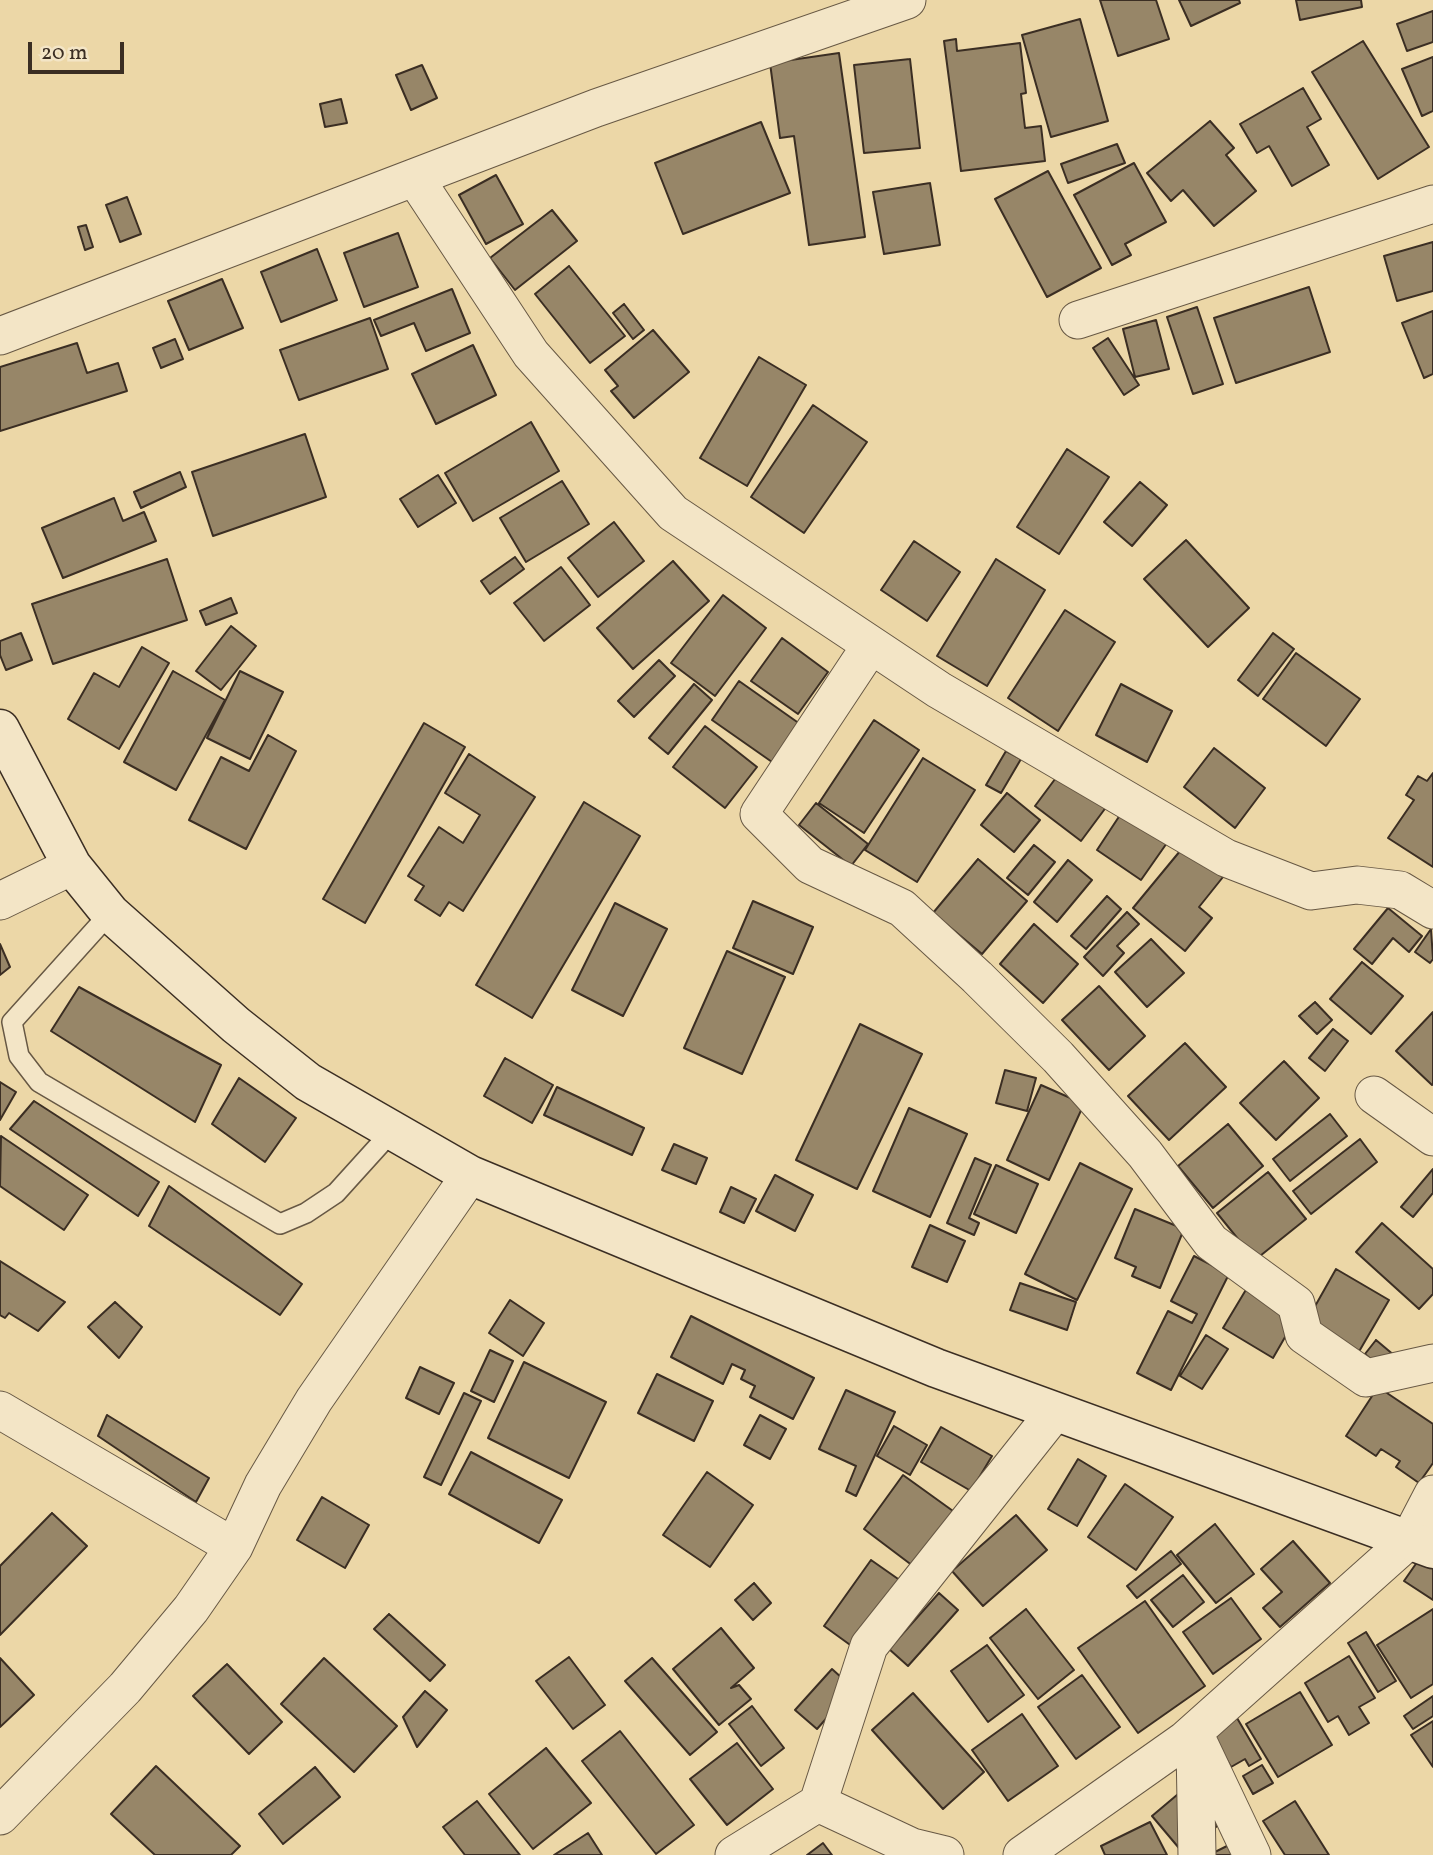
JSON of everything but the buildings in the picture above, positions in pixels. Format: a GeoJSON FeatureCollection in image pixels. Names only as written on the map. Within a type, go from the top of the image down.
{"type":"FeatureCollection","features":[{"type":"Feature","properties":{"kind":"main road"},"geometry":{"type":"LineString","coordinates":[[0,729],[72,866],[110,913],[236,1025],[308,1082],[470,1175],[936,1368],[1421,1545]]}},
{"type":"Feature","properties":{"kind":"street"},"geometry":{"type":"LineString","coordinates":[[0,336],[596,108],[907,0]]}},
{"type":"Feature","properties":{"kind":"street"},"geometry":{"type":"LineString","coordinates":[[415,178],[531,354],[673,513],[939,690],[1226,858],[1311,891],[1357,885],[1400,890],[1433,910]]}},
{"type":"Feature","properties":{"kind":"street"},"geometry":{"type":"LineString","coordinates":[[1078,320],[1433,204]]}},
{"type":"Feature","properties":{"kind":"street"},"geometry":{"type":"LineString","coordinates":[[871,645],[759,814],[810,865],[902,908],[977,977],[1058,1058],[1145,1154],[1211,1242],[1296,1304],[1304,1335],[1366,1378],[1433,1363]]}},
{"type":"Feature","properties":{"kind":"street"},"geometry":{"type":"LineString","coordinates":[[0,901],[72,866]]}},
{"type":"Feature","properties":{"kind":"street"},"geometry":{"type":"LineString","coordinates":[[1374,1095],[1433,1137]]}},
{"type":"Feature","properties":{"kind":"street"},"geometry":{"type":"LineString","coordinates":[[0,1816],[125,1688],[191,1609],[234,1547],[263,1485],[314,1400],[470,1175]]}},
{"type":"Feature","properties":{"kind":"street"},"geometry":{"type":"LineString","coordinates":[[0,1410],[234,1547]]}},
{"type":"Feature","properties":{"kind":"street"},"geometry":{"type":"LineString","coordinates":[[734,1855],[818,1803],[869,1646],[1054,1413]]}},
{"type":"Feature","properties":{"kind":"street"},"geometry":{"type":"LineString","coordinates":[[1022,1855],[1190,1738],[1421,1545],[1433,1494]]}},
{"type":"Feature","properties":{"kind":"street"},"geometry":{"type":"LineString","coordinates":[[1190,1738],[1197,1855]]}},
{"type":"Feature","properties":{"kind":"street"},"geometry":{"type":"LineString","coordinates":[[1190,1738],[1252,1855]]}},
{"type":"Feature","properties":{"kind":"street"},"geometry":{"type":"LineString","coordinates":[[818,1803],[912,1847],[945,1855]]}},
{"type":"Feature","properties":{"kind":"lane"},"geometry":{"type":"LineString","coordinates":[[110,913],[12,1022],[19,1056],[38,1082],[280,1224],[306,1213],[336,1193],[393,1130]]}}]}
